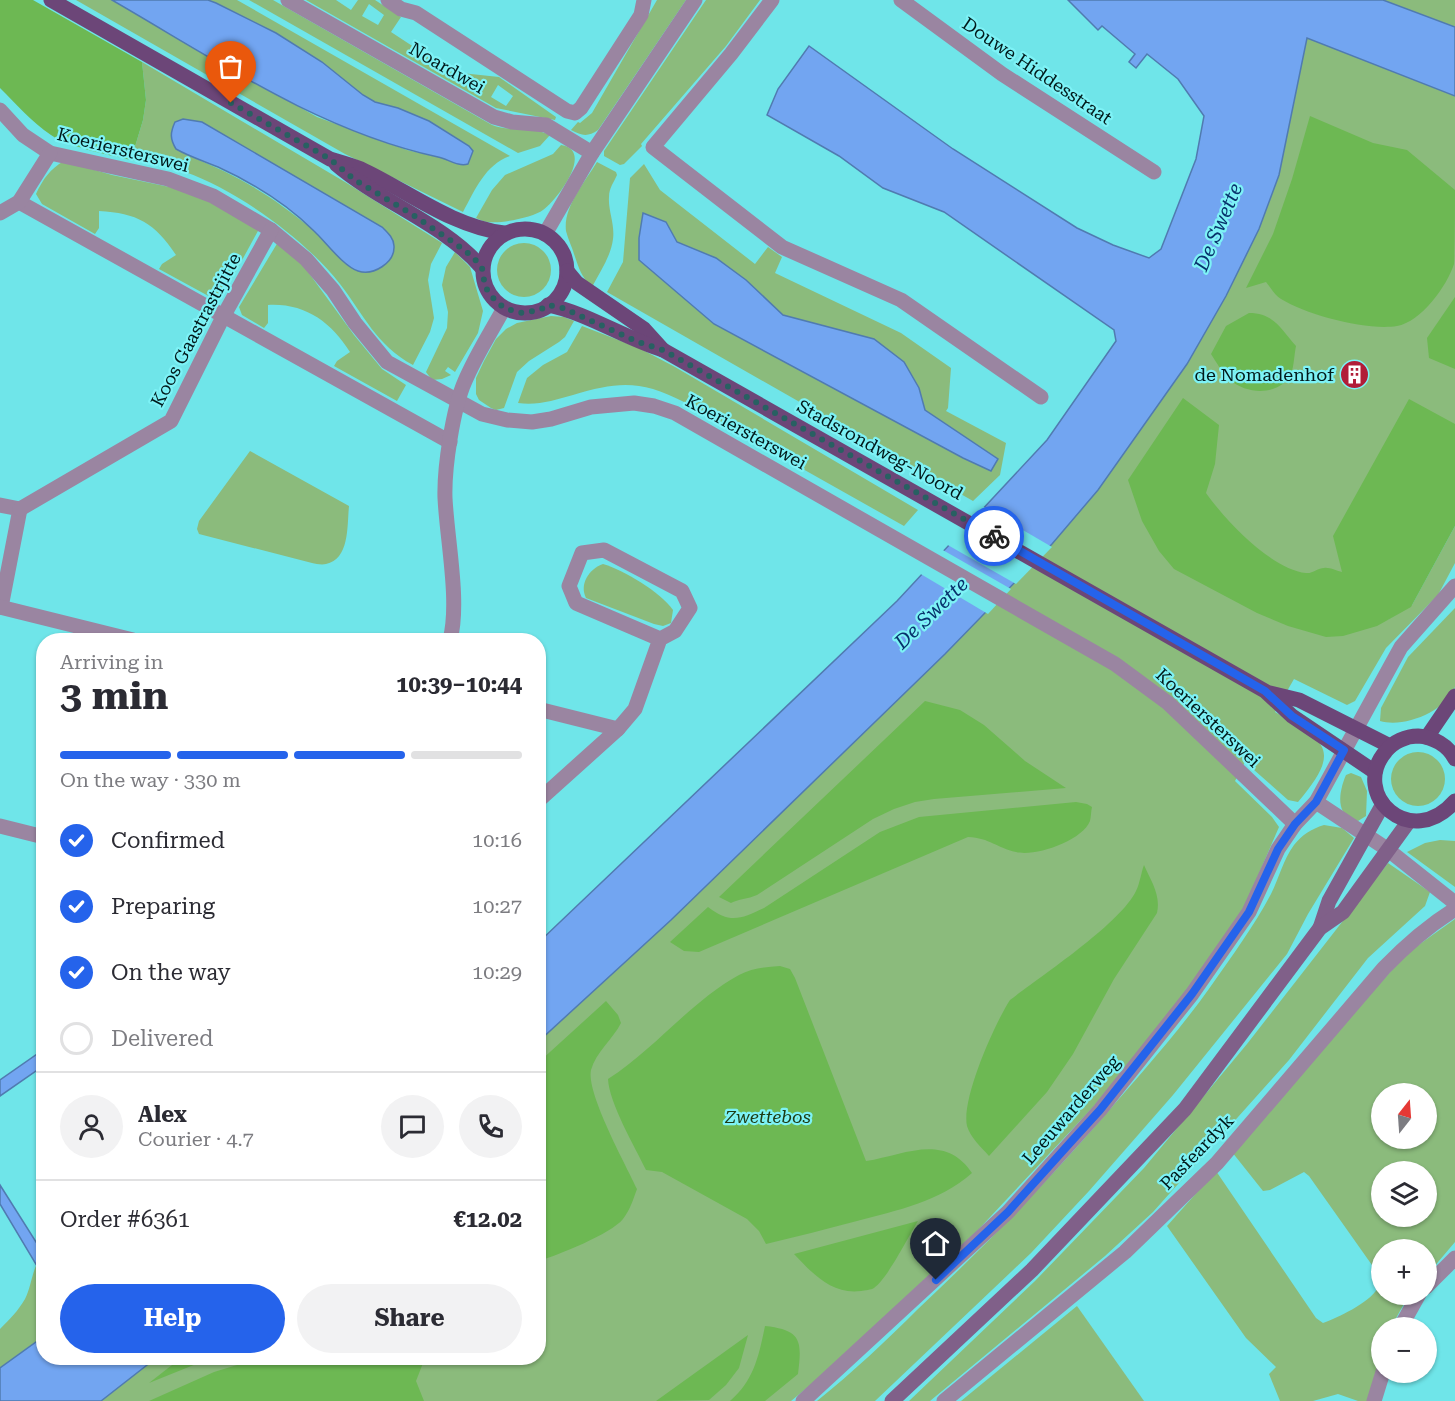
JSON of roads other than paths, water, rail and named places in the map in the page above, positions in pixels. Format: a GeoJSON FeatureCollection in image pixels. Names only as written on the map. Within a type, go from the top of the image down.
{"type":"FeatureCollection","features":[{"type":"Feature","properties":{"kind":"main road"},"geometry":{"type":"LineString","coordinates":[[51,0],[330,159],[355,180],[456,244],[473,257],[482,268]]}},
{"type":"Feature","properties":{"kind":"main road"},"geometry":{"type":"LineString","coordinates":[[330,159],[361,169],[467,224],[504,233],[525,228],[545,234],[554,240],[561,249],[567,271],[562,290],[540,310],[522,313],[504,308],[490,295],[485,286],[482,268],[489,248],[504,233]]}},
{"type":"Feature","properties":{"kind":"main road","name":"Stadsrondweg-Noord"},"geometry":{"type":"LineString","coordinates":[[567,271],[577,284],[644,329],[663,350]]}},
{"type":"Feature","properties":{"kind":"main road","name":"Stadsrondweg-Noord"},"geometry":{"type":"LineString","coordinates":[[548,305],[563,308],[638,342],[663,350],[939,505],[1265,691],[1292,716],[1375,772]]}},
{"type":"Feature","properties":{"kind":"main road","name":"Stadsrondweg-Noord"},"geometry":{"type":"LineString","coordinates":[[1265,691],[1299,700],[1390,746]]}},
{"type":"Feature","properties":{"kind":"main road"},"geometry":{"type":"LineString","coordinates":[[1427,737],[1455,696]]}},
{"type":"Feature","properties":{"kind":"main road"},"geometry":{"type":"LineString","coordinates":[[1452,810],[1428,821],[1409,822],[1394,815],[1383,804],[1376,789],[1375,772],[1380,758],[1390,746],[1401,739],[1414,736],[1427,737],[1441,743],[1454,753]]}},
{"type":"Feature","properties":{"kind":"main road"},"geometry":{"type":"LineString","coordinates":[[892,1401],[1032,1270],[1185,1109],[1320,928],[1329,901],[1383,804]]}},
{"type":"Feature","properties":{"kind":"main road"},"geometry":{"type":"LineString","coordinates":[[1320,928],[1343,912],[1409,822]]}},
{"type":"Feature","properties":{"kind":"street","name":"Noardwei"},"geometry":{"type":"LineString","coordinates":[[288,0],[494,117],[512,122],[546,125],[592,153]]}},
{"type":"Feature","properties":{"kind":"street"},"geometry":{"type":"LineString","coordinates":[[388,0],[401,9],[416,13],[567,111],[575,113],[581,108],[641,15],[644,0]]}},
{"type":"Feature","properties":{"kind":"street"},"geometry":{"type":"LineString","coordinates":[[545,234],[592,153],[695,0]]}},
{"type":"Feature","properties":{"kind":"street"},"geometry":{"type":"LineString","coordinates":[[772,0],[731,54],[653,147],[782,247],[900,300],[1041,397]]}},
{"type":"Feature","properties":{"kind":"street","name":"Douwe Hiddesstraat"},"geometry":{"type":"LineString","coordinates":[[901,0],[1002,74],[1154,172]]}},
{"type":"Feature","properties":{"kind":"street","name":"Koeriersterswei"},"geometry":{"type":"LineString","coordinates":[[0,110],[23,135],[50,153],[168,179],[213,196],[271,230],[306,259],[333,290],[355,323],[387,362],[482,414],[507,420],[532,422],[591,407],[634,403],[654,406],[675,413],[1115,664],[1168,703],[1295,824]]}},
{"type":"Feature","properties":{"kind":"street"},"geometry":{"type":"LineString","coordinates":[[0,213],[19,202],[50,153]]}},
{"type":"Feature","properties":{"kind":"street"},"geometry":{"type":"LineString","coordinates":[[19,202],[450,442]]}},
{"type":"Feature","properties":{"kind":"street","name":"Koos Gaastrastrjitte"},"geometry":{"type":"LineString","coordinates":[[20,509],[171,421],[271,230]]}},
{"type":"Feature","properties":{"kind":"street"},"geometry":{"type":"LineString","coordinates":[[452,633],[453,605],[445,497],[450,442],[464,384],[473,363],[504,308]]}},
{"type":"Feature","properties":{"kind":"street"},"geometry":{"type":"LineString","coordinates":[[0,505],[20,509],[1,607],[105,633]]}},
{"type":"Feature","properties":{"kind":"street"},"geometry":{"type":"LineString","coordinates":[[546,794],[618,729],[635,709],[660,639],[675,631],[690,608],[682,591],[604,550],[582,553],[569,586],[576,603],[660,639]]}},
{"type":"Feature","properties":{"kind":"street","name":"Leeuwarderweg"},"geometry":{"type":"LineString","coordinates":[[803,1401],[1008,1212],[1100,1110],[1192,994],[1249,912],[1278,849],[1295,824],[1316,802],[1401,647],[1455,585]]}},
{"type":"Feature","properties":{"kind":"street"},"geometry":{"type":"LineString","coordinates":[[546,711],[618,729]]}},
{"type":"Feature","properties":{"kind":"street"},"geometry":{"type":"LineString","coordinates":[[1316,802],[1387,849],[1455,903]]}},
{"type":"Feature","properties":{"kind":"street"},"geometry":{"type":"LineString","coordinates":[[0,826],[36,835]]}},
{"type":"Feature","properties":{"kind":"street","name":"Pasfeardyk"},"geometry":{"type":"LineString","coordinates":[[944,1401],[1125,1252],[1164,1215],[1217,1163],[1384,968],[1412,939],[1455,909]]}},
{"type":"Feature","properties":{"kind":"street"},"geometry":{"type":"LineString","coordinates":[[1437,1276],[1455,1258]]}},
{"type":"Feature","properties":{"kind":"street"},"geometry":{"type":"LineString","coordinates":[[1374,1401],[1380,1383]]}},
{"type":"Feature","properties":{"kind":"water"},"geometry":{"type":"Polygon","coordinates":[[[112,0],[208,0],[216,3],[276,33],[322,62],[375,102],[398,108],[429,121],[469,146],[473,151],[468,164],[457,164],[394,145],[310,112],[229,69],[112,0]]]}},
{"type":"Feature","properties":{"kind":"water","name":"De Swette"},"geometry":{"type":"Polygon","coordinates":[[[1068,0],[1383,0],[1455,27],[1455,96],[1307,38],[1279,175],[1259,229],[1226,296],[1187,364],[1098,490],[1052,544],[945,654],[671,920],[546,1035],[546,935],[897,601],[1047,440],[1116,341],[1114,330],[944,212],[883,188],[839,156],[767,115],[778,89],[809,46],[953,149],[1077,228],[1113,245],[1149,258],[1161,249],[1196,159],[1204,116],[1178,79],[1147,54],[1136,68],[1129,62],[1135,54],[1102,26],[1098,30],[1068,0]]]}},
{"type":"Feature","properties":{"kind":"water"},"geometry":{"type":"Polygon","coordinates":[[[183,119],[202,122],[382,227],[394,243],[391,258],[382,267],[370,272],[352,268],[340,259],[304,221],[269,195],[231,173],[176,149],[171,136],[172,129],[175,122],[183,119]]]}},
{"type":"Feature","properties":{"kind":"water"},"geometry":{"type":"Polygon","coordinates":[[[643,213],[666,222],[677,242],[716,258],[746,280],[783,315],[874,339],[904,362],[919,388],[925,410],[998,459],[991,471],[714,324],[639,260],[639,238],[643,213]]]}},
{"type":"Feature","properties":{"kind":"water"},"geometry":{"type":"Polygon","coordinates":[[[36,1055],[36,1071],[0,1096],[0,1080],[36,1055]]]}},
{"type":"Feature","properties":{"kind":"water"},"geometry":{"type":"Polygon","coordinates":[[[0,1185],[36,1242],[36,1264],[0,1204],[0,1185]]]}},
{"type":"Feature","properties":{"kind":"water"},"geometry":{"type":"Polygon","coordinates":[[[36,1342],[36,1365],[147,1365],[101,1401],[0,1401],[0,1368],[36,1342]]]}},
{"type":"Feature","properties":{"kind":"place","name":"de Nomadenhof"},"geometry":{"type":"Point","coordinates":[1355,375]}},
{"type":"Feature","properties":{"kind":"park label","name":"Zwettebos"},"geometry":{"type":"Point","coordinates":[768,1117]}}]}
